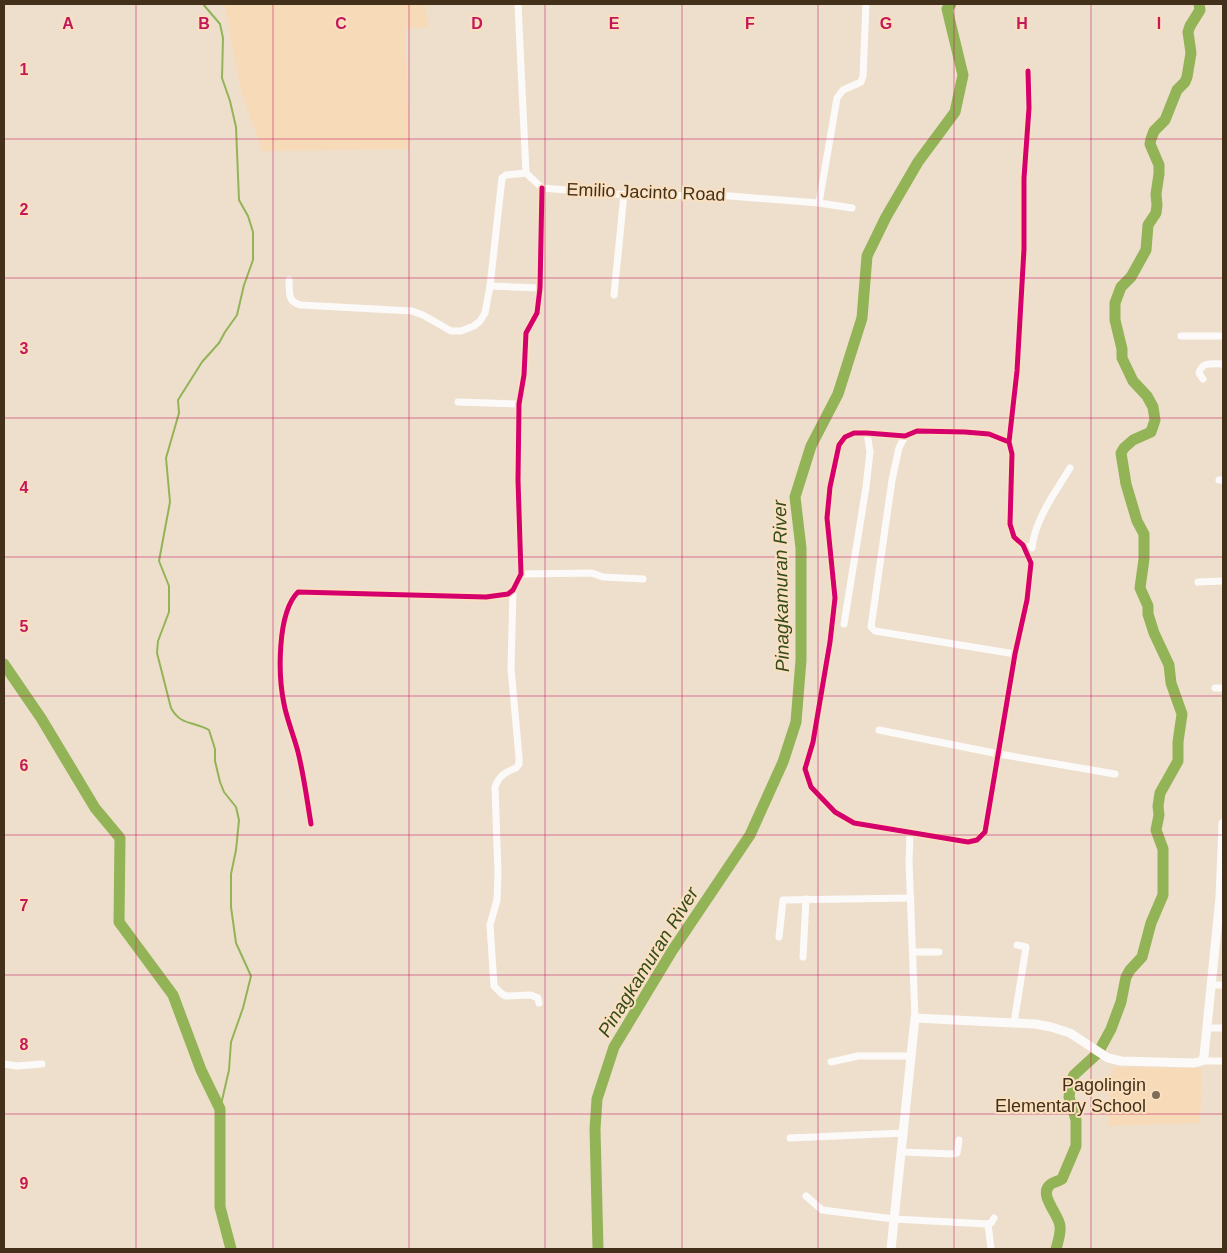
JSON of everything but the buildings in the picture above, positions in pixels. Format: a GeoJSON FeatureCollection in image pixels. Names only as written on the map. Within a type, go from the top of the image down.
{"type":"FeatureCollection","features":[{"type":"Feature","properties":{"kind":"street"},"geometry":{"type":"LineString","coordinates":[[289,280],[291,300],[301,305],[412,312],[423,315],[451,331],[462,331],[480,322],[485,314],[490,286],[502,178],[506,175],[526,174],[518,4]]}},
{"type":"Feature","properties":{"kind":"street"},"geometry":{"type":"LineString","coordinates":[[819,203],[837,98],[843,90],[861,82],[864,76],[866,4]]}},
{"type":"Feature","properties":{"kind":"street"},"geometry":{"type":"LineString","coordinates":[[1028,71],[1029,108],[1024,178],[1024,249],[1009,442],[1012,454],[1010,524],[1014,537],[1023,544],[1032,548],[1035,530],[1040,519],[1070,468]]}},
{"type":"Feature","properties":{"kind":"street","name":"Emilio Jacinto Road"},"geometry":{"type":"LineString","coordinates":[[526,174],[542,188],[641,196],[718,195],[819,203],[852,208]]}},
{"type":"Feature","properties":{"kind":"street"},"geometry":{"type":"LineString","coordinates":[[539,1003],[538,998],[531,995],[506,996],[494,986],[490,925],[497,900],[498,874],[495,787],[502,775],[516,768],[519,757],[511,668],[514,590],[520,574],[519,404],[524,375],[526,333],[536,313],[540,288],[542,188]]}},
{"type":"Feature","properties":{"kind":"street"},"geometry":{"type":"LineString","coordinates":[[614,296],[624,194]]}},
{"type":"Feature","properties":{"kind":"street"},"geometry":{"type":"LineString","coordinates":[[490,286],[540,288]]}},
{"type":"Feature","properties":{"kind":"street"},"geometry":{"type":"LineString","coordinates":[[1181,336],[1223,336]]}},
{"type":"Feature","properties":{"kind":"street"},"geometry":{"type":"LineString","coordinates":[[1202,379],[1199,373],[1201,367],[1204,365],[1223,364]]}},
{"type":"Feature","properties":{"kind":"street"},"geometry":{"type":"LineString","coordinates":[[458,402],[519,404]]}},
{"type":"Feature","properties":{"kind":"street"},"geometry":{"type":"LineString","coordinates":[[1009,442],[989,434],[918,431],[905,436],[867,433],[854,434],[845,437],[839,445],[830,487],[827,518],[835,598],[830,642],[813,742],[805,769],[811,787],[835,812],[854,823],[968,842],[977,840],[985,832],[1015,654],[1027,600],[1031,563],[1023,544]]}},
{"type":"Feature","properties":{"kind":"street"},"geometry":{"type":"LineString","coordinates":[[844,624],[866,487],[870,452],[867,433]]}},
{"type":"Feature","properties":{"kind":"street"},"geometry":{"type":"LineString","coordinates":[[905,436],[899,448],[892,480],[871,627],[875,632],[1015,654]]}},
{"type":"Feature","properties":{"kind":"street"},"geometry":{"type":"LineString","coordinates":[[520,574],[592,574],[643,579]]}},
{"type":"Feature","properties":{"kind":"street"},"geometry":{"type":"LineString","coordinates":[[1198,582],[1223,581]]}},
{"type":"Feature","properties":{"kind":"street"},"geometry":{"type":"LineString","coordinates":[[311,824],[298,752],[284,704],[281,670],[285,614],[292,599],[298,592],[486,596],[508,594],[514,590]]}},
{"type":"Feature","properties":{"kind":"street"},"geometry":{"type":"LineString","coordinates":[[879,730],[999,754],[1115,774]]}},
{"type":"Feature","properties":{"kind":"street"},"geometry":{"type":"LineString","coordinates":[[1202,1061],[1222,898],[1223,823]]}},
{"type":"Feature","properties":{"kind":"street"},"geometry":{"type":"LineString","coordinates":[[891,1249],[915,1018],[910,833]]}},
{"type":"Feature","properties":{"kind":"street"},"geometry":{"type":"LineString","coordinates":[[779,937],[783,900],[911,898]]}},
{"type":"Feature","properties":{"kind":"street"},"geometry":{"type":"LineString","coordinates":[[803,957],[806,899]]}},
{"type":"Feature","properties":{"kind":"street"},"geometry":{"type":"LineString","coordinates":[[1014,1023],[1026,946],[1017,945]]}},
{"type":"Feature","properties":{"kind":"street"},"geometry":{"type":"LineString","coordinates":[[913,952],[939,952]]}},
{"type":"Feature","properties":{"kind":"street"},"geometry":{"type":"LineString","coordinates":[[1212,985],[1223,985]]}},
{"type":"Feature","properties":{"kind":"street"},"geometry":{"type":"LineString","coordinates":[[915,1018],[1014,1023],[1051,1027],[1070,1033],[1108,1058],[1121,1061],[1194,1063],[1223,1061]]}},
{"type":"Feature","properties":{"kind":"street"},"geometry":{"type":"LineString","coordinates":[[1206,1028],[1223,1028]]}},
{"type":"Feature","properties":{"kind":"street"},"geometry":{"type":"LineString","coordinates":[[831,1062],[858,1056],[911,1056]]}},
{"type":"Feature","properties":{"kind":"street"},"geometry":{"type":"LineString","coordinates":[[4,1064],[17,1066],[42,1064]]}},
{"type":"Feature","properties":{"kind":"street"},"geometry":{"type":"LineString","coordinates":[[790,1138],[904,1133]]}},
{"type":"Feature","properties":{"kind":"street"},"geometry":{"type":"LineString","coordinates":[[902,1152],[954,1154],[957,1153],[959,1140]]}},
{"type":"Feature","properties":{"kind":"street"},"geometry":{"type":"LineString","coordinates":[[806,1196],[822,1210],[894,1219],[988,1224],[994,1218]]}},
{"type":"Feature","properties":{"kind":"street"},"geometry":{"type":"LineString","coordinates":[[988,1224],[991,1249]]}},
{"type":"Feature","properties":{"kind":"shaded area"},"geometry":{"type":"Polygon","coordinates":[[[224,4],[425,4],[429,27],[405,29],[410,149],[262,151],[241,92],[224,4]]]}},
{"type":"Feature","properties":{"kind":"shaded area","name":"Pagolingin Elementary School"},"geometry":{"type":"Polygon","coordinates":[[[1113,1067],[1202,1068],[1200,1123],[1107,1126],[1113,1067]]]}},
{"type":"Feature","properties":{"kind":"waterway"},"geometry":{"type":"LineString","coordinates":[[203,4],[220,24],[223,38],[222,78],[236,127],[239,200],[248,216],[253,232],[253,260],[244,285],[237,315],[219,343],[202,362],[178,400],[179,413],[166,458],[170,502],[159,561],[169,586],[169,612],[158,641],[157,653],[171,708],[175,714],[183,720],[209,730],[215,749],[215,761],[220,782],[224,792],[236,807],[239,820],[231,874],[231,907],[236,943],[251,976],[243,1008],[231,1042],[229,1070],[220,1109]]}},
{"type":"Feature","properties":{"kind":"waterway","name":"Pinagkamuran River"},"geometry":{"type":"LineString","coordinates":[[598,1249],[595,1129],[597,1099],[614,1047],[672,951],[750,835],[783,762],[796,722],[801,660],[801,548],[795,497],[811,446],[838,394],[862,318],[867,256],[886,217],[918,162],[955,112],[963,75],[947,9],[951,4]]}},
{"type":"Feature","properties":{"kind":"waterway"},"geometry":{"type":"LineString","coordinates":[[1056,1249],[1060,1235],[1060,1226],[1046,1193],[1047,1188],[1051,1184],[1062,1179],[1076,1146],[1076,1120],[1069,1097],[1071,1082],[1074,1075],[1098,1053],[1111,1029],[1121,1002],[1126,977],[1142,957],[1151,923],[1163,895],[1163,849],[1156,830],[1159,815],[1158,806],[1160,793],[1178,761],[1178,742],[1182,714],[1171,683],[1169,665],[1154,633],[1148,614],[1148,606],[1140,588],[1144,559],[1144,534],[1137,521],[1126,484],[1121,453],[1133,440],[1151,432],[1155,420],[1153,407],[1147,396],[1133,381],[1122,358],[1122,349],[1115,320],[1115,303],[1121,287],[1131,277],[1146,250],[1148,225],[1156,213],[1159,174],[1159,165],[1150,144],[1151,139],[1154,131],[1165,120],[1177,90],[1187,77],[1191,53],[1188,32],[1200,10],[1199,4]]}},
{"type":"Feature","properties":{"kind":"waterway"},"geometry":{"type":"LineString","coordinates":[[4,664],[41,718],[95,808],[120,838],[119,922],[173,995],[201,1070],[220,1109],[220,1207],[231,1249]]}},
{"type":"Feature","properties":{"kind":"cycle path"},"geometry":{"type":"LineString","coordinates":[[1009,442],[989,434],[917,431],[905,436],[854,433],[845,437],[839,445],[830,487],[827,518],[835,598],[830,642],[813,742],[805,769],[811,787],[835,812],[854,823],[968,842],[977,840],[985,832],[1015,654],[1027,600],[1031,563],[1023,545],[1014,537],[1010,524],[1012,454],[1009,442],[1017,371],[1024,249],[1024,178],[1029,108],[1028,71]]}},
{"type":"Feature","properties":{"kind":"cycle path"},"geometry":{"type":"LineString","coordinates":[[311,824],[300,761],[284,704],[280,661],[286,614],[298,592],[486,597],[508,594],[513,590],[521,574],[518,480],[519,404],[524,375],[526,333],[537,313],[540,288],[542,188]]}},
{"type":"Feature","properties":{"kind":"place","name":"Pagolingin Elementary School"},"geometry":{"type":"Point","coordinates":[1156,1095]}}]}
